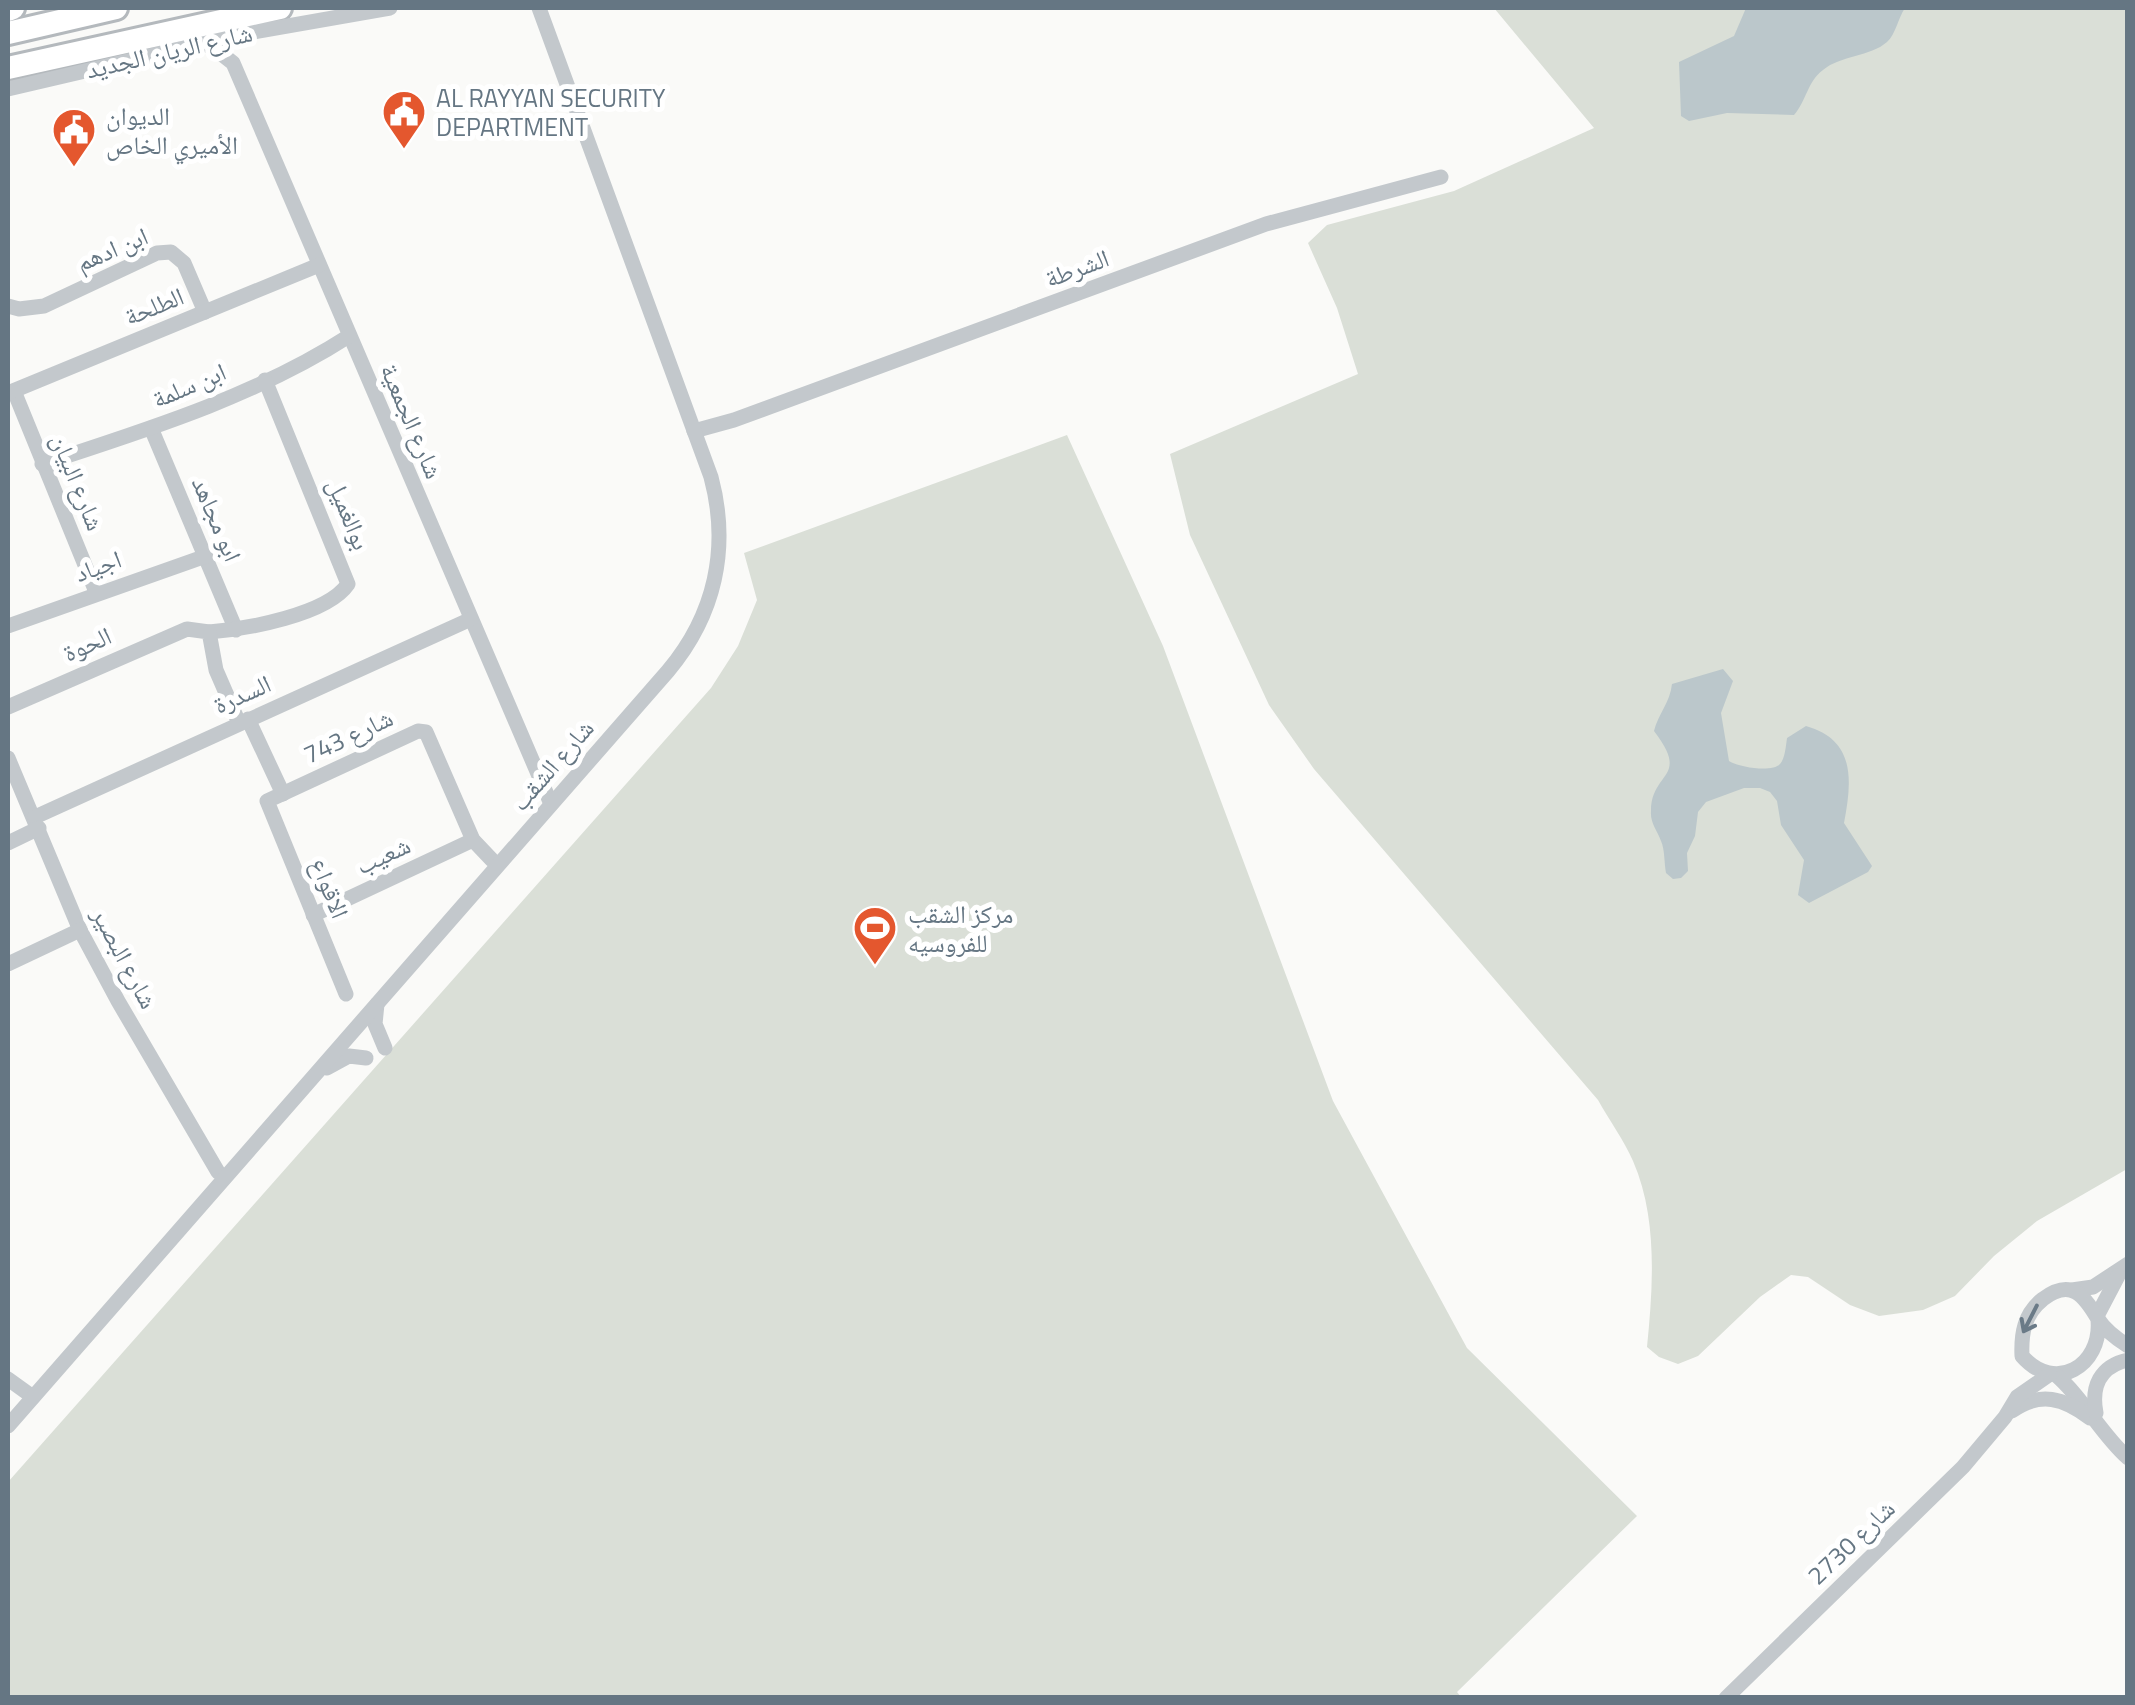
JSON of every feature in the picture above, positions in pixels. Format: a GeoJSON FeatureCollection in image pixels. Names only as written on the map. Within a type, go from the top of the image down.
{"type":"FeatureCollection","features":[{"type":"Feature","properties":{"kind":"highway"},"geometry":{"type":"LineString","coordinates":[[8,34],[116,8]]}},
{"type":"Feature","properties":{"kind":"highway","name":"شارع الريان الجديد"},"geometry":{"type":"LineString","coordinates":[[8,70],[280,8]]}},
{"type":"Feature","properties":{"kind":"street","name":"شارع الريان الجديد"},"geometry":{"type":"LineString","coordinates":[[8,89],[248,33],[390,8]]}},
{"type":"Feature","properties":{"kind":"street","name":"شارع الشقب"},"geometry":{"type":"LineString","coordinates":[[536,8],[708,491],[714,530],[711,570],[700,609],[680,646],[590,754]]}},
{"type":"Feature","properties":{"kind":"street"},"geometry":{"type":"LineString","coordinates":[[201,43],[233,63],[238,41],[248,33]]}},
{"type":"Feature","properties":{"kind":"street","name":"شارع الجمعية"},"geometry":{"type":"LineString","coordinates":[[233,63],[549,800]]}},
{"type":"Feature","properties":{"kind":"street","name":"الشرطة"},"geometry":{"type":"LineString","coordinates":[[695,434],[1266,224],[1441,176]]}},
{"type":"Feature","properties":{"kind":"street","name":"ابن ادهم"},"geometry":{"type":"LineString","coordinates":[[8,306],[35,310],[157,254],[171,252],[184,263],[205,312]]}},
{"type":"Feature","properties":{"kind":"street","name":"الطلحة"},"geometry":{"type":"LineString","coordinates":[[11,392],[318,266]]}},
{"type":"Feature","properties":{"kind":"street","name":"شارع الشقب"},"geometry":{"type":"LineString","coordinates":[[8,1411],[29,1394],[279,1117],[549,800],[677,660],[706,612],[718,571],[717,503],[704,456],[652,327]]}},
{"type":"Feature","properties":{"kind":"street","name":"ابن سلمة"},"geometry":{"type":"LineString","coordinates":[[42,464],[152,428],[265,380],[349,336]]}},
{"type":"Feature","properties":{"kind":"street","name":"بوالغميل"},"geometry":{"type":"LineString","coordinates":[[209,632],[236,630],[293,615],[322,604],[348,584],[265,380]]}},
{"type":"Feature","properties":{"kind":"street","name":"شارع البيان"},"geometry":{"type":"LineString","coordinates":[[11,392],[96,592]]}},
{"type":"Feature","properties":{"kind":"street"},"geometry":{"type":"LineString","coordinates":[[687,410],[716,426],[704,456]]}},
{"type":"Feature","properties":{"kind":"street","name":"ابو مجاهد"},"geometry":{"type":"LineString","coordinates":[[152,428],[236,630]]}},
{"type":"Feature","properties":{"kind":"street","name":"اجياد"},"geometry":{"type":"LineString","coordinates":[[8,626],[206,556]]}},
{"type":"Feature","properties":{"kind":"street","name":"السدرة"},"geometry":{"type":"LineString","coordinates":[[8,844],[37,822],[244,721],[471,619]]}},
{"type":"Feature","properties":{"kind":"street","name":"الحوة"},"geometry":{"type":"LineString","coordinates":[[8,707],[186,629],[209,632]]}},
{"type":"Feature","properties":{"kind":"street"},"geometry":{"type":"LineString","coordinates":[[209,632],[216,670],[283,794]]}},
{"type":"Feature","properties":{"kind":"street","name":"شارع 743"},"geometry":{"type":"LineString","coordinates":[[267,801],[418,731],[426,732],[473,840],[492,860]]}},
{"type":"Feature","properties":{"kind":"street","name":"شارع البصير"},"geometry":{"type":"LineString","coordinates":[[8,758],[80,930],[218,1172]]}},
{"type":"Feature","properties":{"kind":"street","name":"شارع الشقب"},"geometry":{"type":"LineString","coordinates":[[8,1426],[29,1394],[218,1172],[549,800]]}},
{"type":"Feature","properties":{"kind":"street","name":"الاقواع"},"geometry":{"type":"LineString","coordinates":[[267,801],[346,994]]}},
{"type":"Feature","properties":{"kind":"street","name":"شعيب"},"geometry":{"type":"LineString","coordinates":[[314,915],[473,840]]}},
{"type":"Feature","properties":{"kind":"street"},"geometry":{"type":"LineString","coordinates":[[8,964],[80,930]]}},
{"type":"Feature","properties":{"kind":"street"},"geometry":{"type":"LineString","coordinates":[[378,1002],[375,1024],[385,1048]]}},
{"type":"Feature","properties":{"kind":"street"},"geometry":{"type":"LineString","coordinates":[[279,1117],[335,1062],[349,1056],[366,1058]]}},
{"type":"Feature","properties":{"kind":"street"},"geometry":{"type":"LineString","coordinates":[[2125,1266],[2093,1288],[2054,1292],[2040,1302],[2023,1325],[2022,1356],[2032,1368],[2053,1374],[2069,1372],[2103,1351],[2128,1348]]}},
{"type":"Feature","properties":{"kind":"street"},"geometry":{"type":"LineString","coordinates":[[2086,1406],[2082,1378],[2085,1359],[2098,1338],[2098,1318],[2125,1266]]}},
{"type":"Feature","properties":{"kind":"street"},"geometry":{"type":"LineString","coordinates":[[2072,1290],[2088,1300],[2098,1318],[2128,1348]]}},
{"type":"Feature","properties":{"kind":"street","name":"شارع 2730"},"geometry":{"type":"LineString","coordinates":[[2005,1416],[2018,1384],[2022,1356]]}},
{"type":"Feature","properties":{"kind":"street"},"geometry":{"type":"LineString","coordinates":[[2100,1426],[2093,1396],[2097,1382],[2105,1370],[2128,1360]]}},
{"type":"Feature","properties":{"kind":"street"},"geometry":{"type":"LineString","coordinates":[[2053,1374],[2086,1406],[2128,1458]]}},
{"type":"Feature","properties":{"kind":"street","name":"شارع 2730"},"geometry":{"type":"LineString","coordinates":[[1726,1698],[1963,1467],[2016,1397],[2053,1374]]}},
{"type":"Feature","properties":{"kind":"street"},"geometry":{"type":"LineString","coordinates":[[8,1379],[29,1394]]}},
{"type":"Feature","properties":{"kind":"street"},"geometry":{"type":"LineString","coordinates":[[2005,1416],[2031,1400],[2062,1399],[2100,1426]]}},
{"type":"Feature","properties":{"kind":"shaded area"},"geometry":{"type":"Polygon","coordinates":[[[1494,8],[2127,8],[2127,1169],[2037,1221],[1994,1256],[1955,1296],[1923,1310],[1879,1316],[1850,1305],[1808,1277],[1791,1275],[1760,1297],[1698,1356],[1678,1364],[1647,1347],[1652,1277],[1650,1229],[1641,1183],[1625,1145],[1598,1100],[1314,769],[1269,705],[1190,535],[1170,454],[1358,374],[1337,308],[1308,243],[1327,225],[1454,191],[1594,128],[1494,8]]]}},
{"type":"Feature","properties":{"kind":"shaded area"},"geometry":{"type":"Polygon","coordinates":[[[1746,8],[1905,8],[1887,42],[1838,61],[1818,75],[1794,115],[1727,113],[1689,121],[1681,116],[1679,62],[1734,36],[1746,8]]]}},
{"type":"Feature","properties":{"kind":"shaded area","name":"مركز الشقب للفروسيه"},"geometry":{"type":"Polygon","coordinates":[[[1067,435],[1163,646],[1333,1101],[1467,1348],[1637,1516],[1457,1692],[1461,1697],[8,1698],[8,1482],[711,688],[738,646],[757,600],[744,553],[1067,435]]]}},
{"type":"Feature","properties":{"kind":"shaded area"},"geometry":{"type":"Polygon","coordinates":[[[1723,669],[1733,681],[1721,713],[1729,761],[1755,768],[1776,767],[1783,759],[1787,738],[1806,726],[1822,732],[1842,752],[1849,778],[1844,823],[1872,866],[1868,872],[1809,903],[1798,895],[1804,860],[1781,825],[1777,801],[1760,788],[1744,788],[1706,802],[1698,812],[1695,836],[1687,853],[1688,871],[1673,879],[1666,873],[1651,811],[1669,758],[1654,731],[1672,684],[1723,669]]]}},
{"type":"Feature","properties":{"kind":"place","name":"AL RAYYAN SECURITY DEPARTMENT"},"geometry":{"type":"Point","coordinates":[404,150]}},
{"type":"Feature","properties":{"kind":"place","name":"الديوان الأميري الخاص"},"geometry":{"type":"Point","coordinates":[74,168]}},
{"type":"Feature","properties":{"kind":"place","name":"مركز الشقب للفروسيه"},"geometry":{"type":"Point","coordinates":[875,966]}}]}
